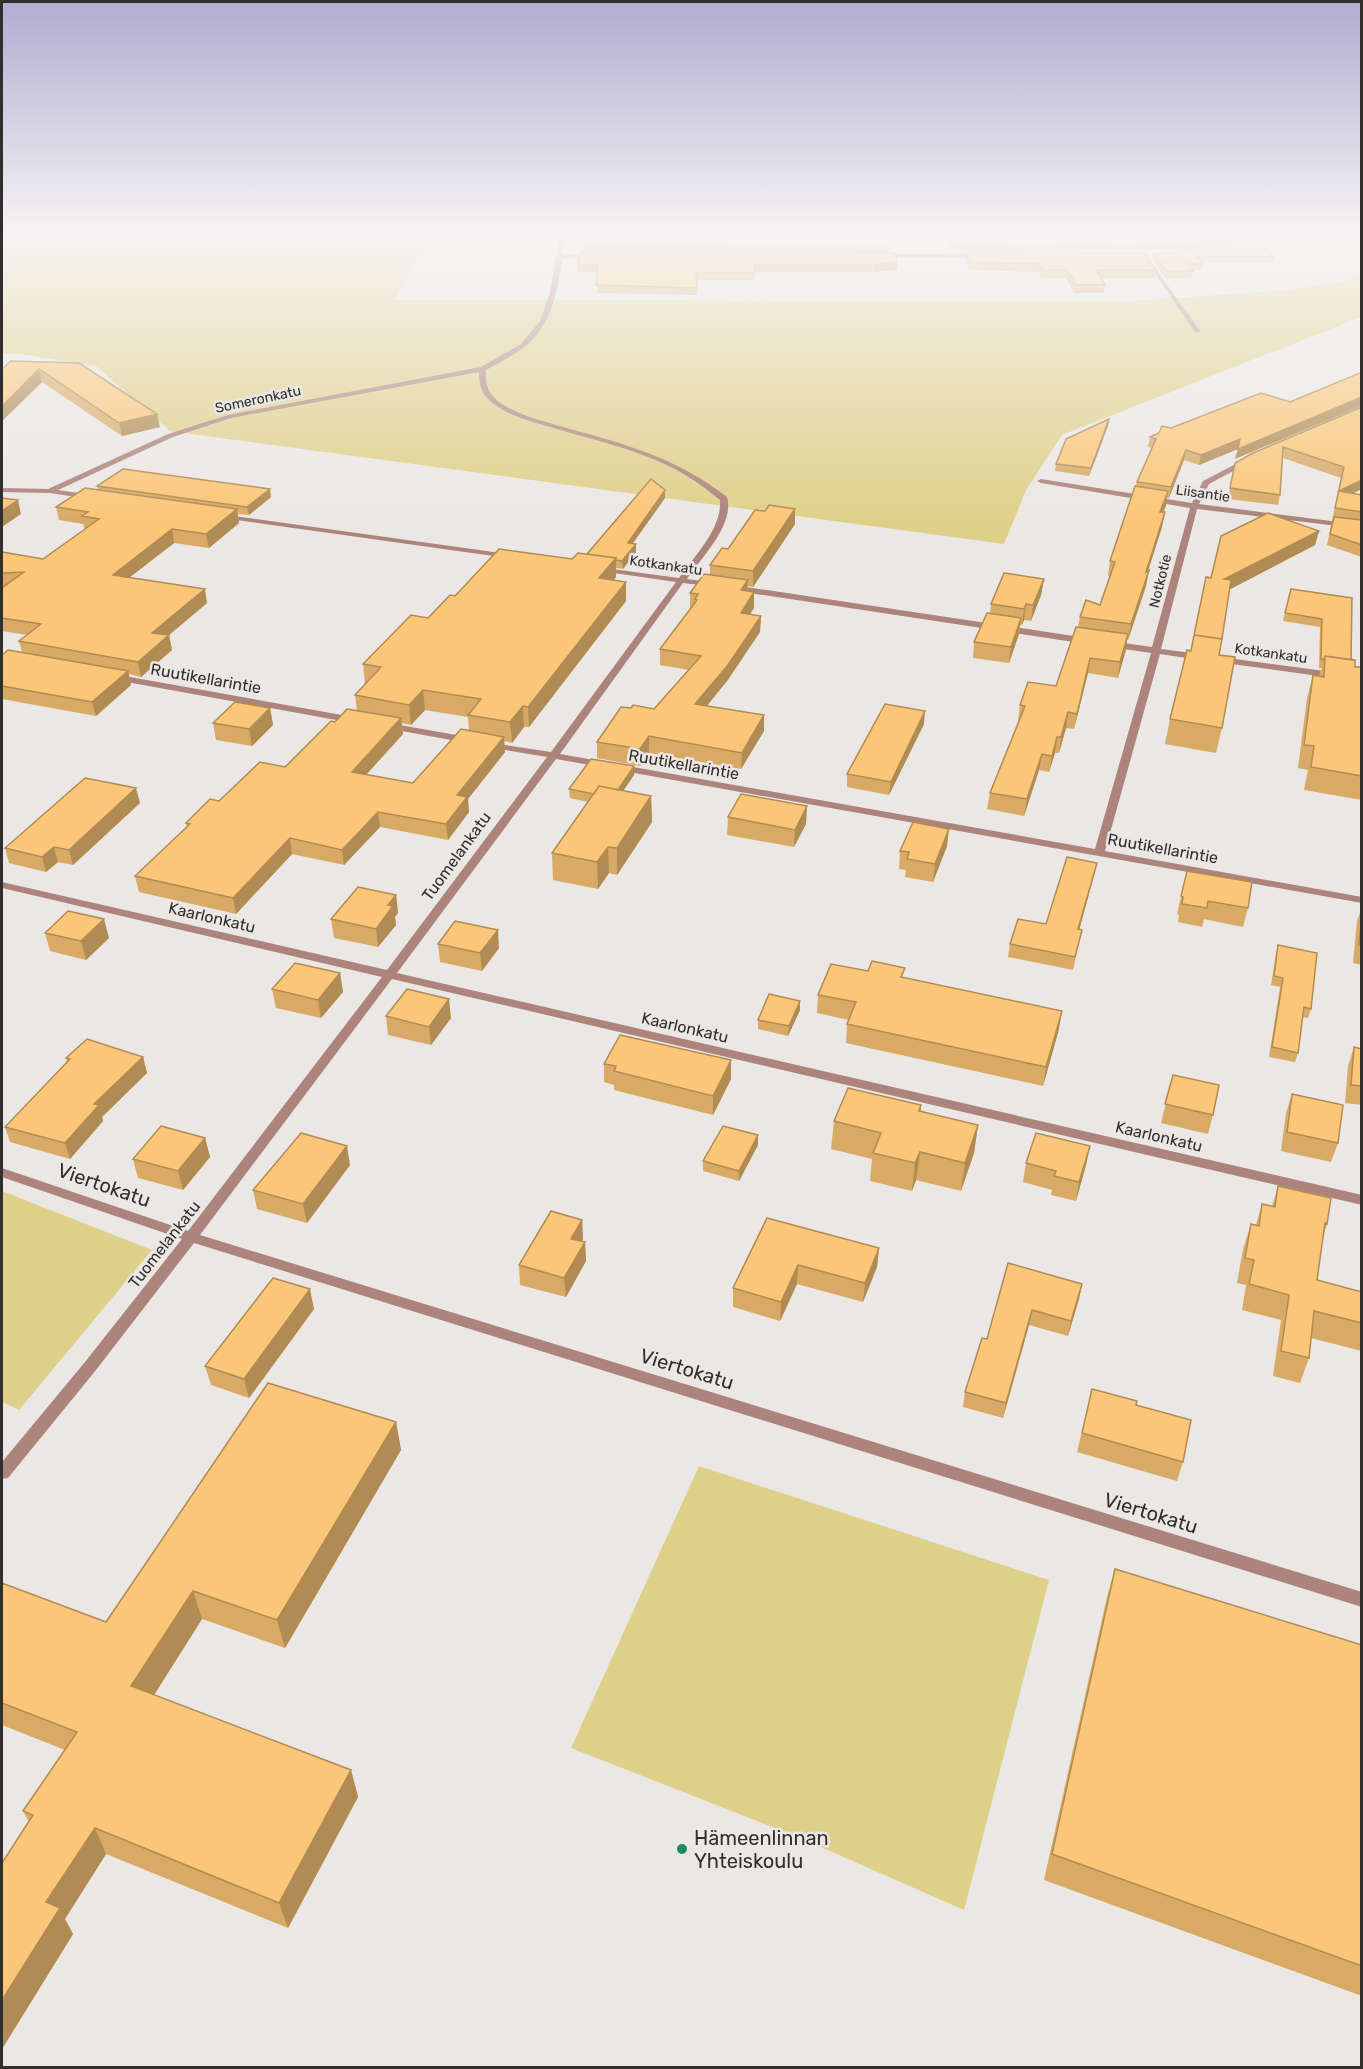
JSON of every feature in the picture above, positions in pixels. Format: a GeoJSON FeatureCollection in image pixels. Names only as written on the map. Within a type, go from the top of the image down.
{"type":"FeatureCollection","features":[{"type":"Feature","properties":{"kind":"street"},"geometry":{"type":"LineString","coordinates":[[483,369],[524,345],[540,329]]}},
{"type":"Feature","properties":{"kind":"street","name":"Someronkatu"},"geometry":{"type":"LineString","coordinates":[[50,491],[75,482],[154,443],[230,416],[483,369]]}},
{"type":"Feature","properties":{"kind":"street","name":"Tuomelankatu"},"geometry":{"type":"LineString","coordinates":[[2,1473],[70,1392],[191,1237],[389,976],[720,526],[725,512],[724,499],[700,478],[659,458],[516,413],[500,405],[489,397],[482,382],[483,369]]}},
{"type":"Feature","properties":{"kind":"street","name":"Notkotie"},"geometry":{"type":"LineString","coordinates":[[1099,852],[1194,506],[1206,483],[1258,455]]}},
{"type":"Feature","properties":{"kind":"street","name":"Liisantie"},"geometry":{"type":"LineString","coordinates":[[1041,481],[1194,506],[1362,527]]}},
{"type":"Feature","properties":{"kind":"street"},"geometry":{"type":"LineString","coordinates":[[2,490],[50,491],[94,497]]}},
{"type":"Feature","properties":{"kind":"street"},"geometry":{"type":"LineString","coordinates":[[209,514],[516,557]]}},
{"type":"Feature","properties":{"kind":"street","name":"Kotkankatu"},"geometry":{"type":"LineString","coordinates":[[587,567],[1362,679]]}},
{"type":"Feature","properties":{"kind":"street","name":"Ruutikellarintie"},"geometry":{"type":"LineString","coordinates":[[106,675],[363,722]]}},
{"type":"Feature","properties":{"kind":"street","name":"Ruutikellarintie"},"geometry":{"type":"LineString","coordinates":[[375,724],[1362,900]]}},
{"type":"Feature","properties":{"kind":"street","name":"Kaarlonkatu"},"geometry":{"type":"LineString","coordinates":[[2,885],[1362,1200]]}},
{"type":"Feature","properties":{"kind":"street","name":"Viertokatu"},"geometry":{"type":"LineString","coordinates":[[2,1172],[191,1237],[1362,1600]]}},
{"type":"Feature","properties":{"kind":"shaded area"},"geometry":{"type":"Polygon","coordinates":[[[2,329],[1332,329],[1062,435],[1026,490],[1004,544],[170,431],[96,366],[20,354],[2,354],[2,329]]]}},
{"type":"Feature","properties":{"kind":"shaded area"},"geometry":{"type":"Polygon","coordinates":[[[2,1191],[152,1250],[19,1410],[2,1402],[2,1191]]]}},
{"type":"Feature","properties":{"kind":"shaded area"},"geometry":{"type":"Polygon","coordinates":[[[699,1466],[1049,1580],[964,1910],[798,1837],[571,1748],[699,1466]]]}},
{"type":"Feature","properties":{"kind":"building"},"geometry":{"type":"Polygon","coordinates":[[[11,361],[79,363],[157,414],[119,423],[39,369],[2,406],[2,368],[11,361]]]}},
{"type":"Feature","properties":{"kind":"building"},"geometry":{"type":"Polygon","coordinates":[[[1362,372],[1362,397],[1238,449],[1240,439],[1201,455],[1186,450],[1171,487],[1137,482],[1156,439],[1150,437],[1159,433],[1162,426],[1171,428],[1261,393],[1290,402],[1362,372]]]}},
{"type":"Feature","properties":{"kind":"building"},"geometry":{"type":"Polygon","coordinates":[[[1362,407],[1362,480],[1339,491],[1362,495],[1362,512],[1335,508],[1344,467],[1283,447],[1280,495],[1230,488],[1235,463],[1253,453],[1362,407]]]}},
{"type":"Feature","properties":{"kind":"building"},"geometry":{"type":"Polygon","coordinates":[[[1109,419],[1091,468],[1056,464],[1066,439],[1109,419]]]}},
{"type":"Feature","properties":{"kind":"building"},"geometry":{"type":"Polygon","coordinates":[[[123,469],[270,489],[247,507],[97,486],[123,469]]]}},
{"type":"Feature","properties":{"kind":"building"},"geometry":{"type":"Polygon","coordinates":[[[651,479],[665,490],[628,543],[636,544],[622,561],[587,554],[651,479]]]}},
{"type":"Feature","properties":{"kind":"building"},"geometry":{"type":"Polygon","coordinates":[[[1135,486],[1168,491],[1160,512],[1165,512],[1146,572],[1149,570],[1131,624],[1080,617],[1086,600],[1100,605],[1115,562],[1110,561],[1135,486]]]}},
{"type":"Feature","properties":{"kind":"building"},"geometry":{"type":"Polygon","coordinates":[[[85,488],[237,509],[206,534],[172,529],[113,575],[205,589],[152,633],[169,635],[138,662],[19,641],[41,624],[2,618],[2,588],[24,572],[2,573],[2,552],[43,559],[99,519],[82,516],[88,512],[56,507],[85,488]]]}},
{"type":"Feature","properties":{"kind":"building"},"geometry":{"type":"Polygon","coordinates":[[[2,498],[18,500],[2,511],[2,498]]]}},
{"type":"Feature","properties":{"kind":"building"},"geometry":{"type":"Polygon","coordinates":[[[769,505],[795,509],[753,571],[710,565],[722,548],[728,549],[755,510],[765,511],[769,505]]]}},
{"type":"Feature","properties":{"kind":"building"},"geometry":{"type":"Polygon","coordinates":[[[1268,513],[1319,531],[1224,579],[1231,580],[1222,639],[1194,635],[1206,577],[1211,578],[1221,536],[1268,513]]]}},
{"type":"Feature","properties":{"kind":"building"},"geometry":{"type":"Polygon","coordinates":[[[1334,517],[1362,520],[1362,545],[1330,534],[1334,517]]]}},
{"type":"Feature","properties":{"kind":"building"},"geometry":{"type":"Polygon","coordinates":[[[499,549],[572,559],[578,553],[616,558],[599,578],[626,582],[528,707],[523,706],[510,722],[468,715],[481,699],[423,690],[409,705],[355,695],[381,667],[363,664],[411,615],[428,618],[450,595],[455,596],[499,549]]]}},
{"type":"Feature","properties":{"kind":"building"},"geometry":{"type":"Polygon","coordinates":[[[1004,573],[1044,579],[1033,605],[1026,604],[1024,609],[991,604],[1004,573]]]}},
{"type":"Feature","properties":{"kind":"building"},"geometry":{"type":"Polygon","coordinates":[[[704,574],[748,580],[741,590],[754,592],[741,613],[761,616],[728,665],[695,704],[764,715],[742,753],[649,736],[640,749],[597,742],[621,707],[631,708],[633,705],[654,709],[701,656],[660,649],[697,600],[695,599],[698,594],[690,593],[704,574]]]}},
{"type":"Feature","properties":{"kind":"building"},"geometry":{"type":"Polygon","coordinates":[[[1291,589],[1352,598],[1351,660],[1325,656],[1324,660],[1321,659],[1322,619],[1285,613],[1291,589]]]}},
{"type":"Feature","properties":{"kind":"building"},"geometry":{"type":"Polygon","coordinates":[[[987,613],[1021,618],[1011,647],[974,642],[987,613]]]}},
{"type":"Feature","properties":{"kind":"building"},"geometry":{"type":"Polygon","coordinates":[[[1076,627],[1128,634],[1120,662],[1090,658],[1077,714],[1068,712],[1061,737],[1057,737],[1052,756],[1042,754],[1027,799],[990,793],[1025,706],[1020,705],[1028,682],[1056,686],[1076,627]]]}},
{"type":"Feature","properties":{"kind":"building"},"geometry":{"type":"Polygon","coordinates":[[[1194,635],[1222,639],[1219,655],[1235,657],[1222,728],[1170,719],[1187,650],[1191,651],[1194,635]]]}},
{"type":"Feature","properties":{"kind":"building"},"geometry":{"type":"Polygon","coordinates":[[[8,650],[128,671],[92,702],[2,686],[2,655],[8,650]]]}},
{"type":"Feature","properties":{"kind":"building"},"geometry":{"type":"Polygon","coordinates":[[[1325,656],[1355,660],[1355,667],[1362,667],[1362,776],[1311,767],[1314,746],[1304,745],[1313,675],[1324,677],[1325,656]]]}},
{"type":"Feature","properties":{"kind":"building"},"geometry":{"type":"Polygon","coordinates":[[[235,702],[270,708],[249,729],[213,723],[235,702]]]}},
{"type":"Feature","properties":{"kind":"building"},"geometry":{"type":"Polygon","coordinates":[[[885,704],[925,711],[891,782],[847,774],[885,704]]]}},
{"type":"Feature","properties":{"kind":"building"},"geometry":{"type":"Polygon","coordinates":[[[347,709],[401,718],[352,772],[413,783],[461,729],[504,737],[457,795],[467,797],[446,824],[378,812],[342,850],[290,838],[233,898],[135,876],[190,824],[186,823],[210,799],[219,801],[260,762],[285,767],[331,721],[335,722],[347,709]]]}},
{"type":"Feature","properties":{"kind":"building"},"geometry":{"type":"Polygon","coordinates":[[[591,759],[634,766],[618,790],[599,786],[594,794],[569,789],[591,759]]]}},
{"type":"Feature","properties":{"kind":"building"},"geometry":{"type":"Polygon","coordinates":[[[85,778],[136,788],[69,850],[54,847],[42,857],[5,848],[85,778]]]}},
{"type":"Feature","properties":{"kind":"building"},"geometry":{"type":"Polygon","coordinates":[[[599,786],[651,796],[617,848],[608,847],[597,862],[552,853],[599,786]]]}},
{"type":"Feature","properties":{"kind":"building"},"geometry":{"type":"Polygon","coordinates":[[[741,794],[807,806],[795,830],[728,817],[741,794]]]}},
{"type":"Feature","properties":{"kind":"building"},"geometry":{"type":"Polygon","coordinates":[[[913,822],[949,829],[935,864],[907,859],[909,852],[900,851],[913,822]]]}},
{"type":"Feature","properties":{"kind":"building"},"geometry":{"type":"Polygon","coordinates":[[[1067,857],[1097,863],[1078,929],[1082,930],[1075,957],[1010,944],[1018,919],[1046,924],[1067,857]]]}},
{"type":"Feature","properties":{"kind":"building"},"geometry":{"type":"Polygon","coordinates":[[[1187,871],[1252,882],[1248,908],[1208,901],[1207,908],[1182,904],[1183,897],[1181,896],[1187,871]]]}},
{"type":"Feature","properties":{"kind":"building"},"geometry":{"type":"Polygon","coordinates":[[[358,887],[396,895],[388,905],[393,906],[376,929],[331,919],[358,887]]]}},
{"type":"Feature","properties":{"kind":"building"},"geometry":{"type":"Polygon","coordinates":[[[68,911],[104,919],[81,941],[45,933],[68,911]]]}},
{"type":"Feature","properties":{"kind":"building"},"geometry":{"type":"Polygon","coordinates":[[[1362,915],[1362,945],[1359,945],[1362,915]]]}},
{"type":"Feature","properties":{"kind":"building"},"geometry":{"type":"Polygon","coordinates":[[[455,921],[498,930],[480,953],[438,944],[455,921]]]}},
{"type":"Feature","properties":{"kind":"building"},"geometry":{"type":"Polygon","coordinates":[[[1278,945],[1317,953],[1311,1009],[1304,1007],[1298,1053],[1272,1047],[1283,978],[1274,976],[1278,945]]]}},
{"type":"Feature","properties":{"kind":"building"},"geometry":{"type":"Polygon","coordinates":[[[872,961],[905,968],[901,977],[1062,1011],[1046,1067],[847,1024],[856,1002],[818,995],[831,964],[868,971],[872,961]]]}},
{"type":"Feature","properties":{"kind":"building"},"geometry":{"type":"Polygon","coordinates":[[[295,963],[340,973],[318,1000],[272,989],[295,963]]]}},
{"type":"Feature","properties":{"kind":"building"},"geometry":{"type":"Polygon","coordinates":[[[407,989],[449,999],[429,1027],[386,1016],[407,989]]]}},
{"type":"Feature","properties":{"kind":"building"},"geometry":{"type":"Polygon","coordinates":[[[769,994],[800,1001],[789,1026],[758,1020],[769,994]]]}},
{"type":"Feature","properties":{"kind":"building"},"geometry":{"type":"Polygon","coordinates":[[[620,1035],[731,1060],[713,1096],[614,1071],[616,1066],[604,1064],[620,1035]]]}},
{"type":"Feature","properties":{"kind":"building"},"geometry":{"type":"Polygon","coordinates":[[[87,1039],[143,1057],[94,1104],[99,1105],[65,1143],[5,1127],[70,1059],[66,1058],[87,1039]]]}},
{"type":"Feature","properties":{"kind":"building"},"geometry":{"type":"Polygon","coordinates":[[[1354,1047],[1362,1049],[1362,1086],[1351,1085],[1354,1047]]]}},
{"type":"Feature","properties":{"kind":"building"},"geometry":{"type":"Polygon","coordinates":[[[1173,1075],[1219,1085],[1213,1115],[1165,1104],[1173,1075]]]}},
{"type":"Feature","properties":{"kind":"building"},"geometry":{"type":"Polygon","coordinates":[[[848,1088],[921,1105],[919,1111],[978,1125],[965,1163],[920,1152],[915,1163],[873,1153],[881,1133],[834,1121],[848,1088]]]}},
{"type":"Feature","properties":{"kind":"building"},"geometry":{"type":"Polygon","coordinates":[[[1292,1094],[1343,1105],[1338,1143],[1287,1132],[1292,1094]]]}},
{"type":"Feature","properties":{"kind":"building"},"geometry":{"type":"Polygon","coordinates":[[[161,1126],[205,1138],[178,1171],[133,1159],[161,1126]]]}},
{"type":"Feature","properties":{"kind":"building"},"geometry":{"type":"Polygon","coordinates":[[[723,1126],[758,1135],[739,1171],[703,1161],[723,1126]]]}},
{"type":"Feature","properties":{"kind":"building"},"geometry":{"type":"Polygon","coordinates":[[[301,1133],[347,1146],[303,1204],[253,1190],[301,1133]]]}},
{"type":"Feature","properties":{"kind":"building"},"geometry":{"type":"Polygon","coordinates":[[[1036,1133],[1090,1146],[1079,1182],[1054,1176],[1056,1171],[1026,1163],[1036,1133]]]}},
{"type":"Feature","properties":{"kind":"building"},"geometry":{"type":"Polygon","coordinates":[[[1278,1186],[1331,1198],[1317,1280],[1362,1292],[1362,1323],[1314,1311],[1309,1358],[1281,1351],[1289,1295],[1249,1284],[1254,1260],[1245,1258],[1251,1224],[1259,1226],[1262,1204],[1275,1207],[1278,1186]]]}},
{"type":"Feature","properties":{"kind":"building"},"geometry":{"type":"Polygon","coordinates":[[[551,1211],[582,1220],[571,1239],[585,1242],[564,1278],[519,1265],[551,1211]]]}},
{"type":"Feature","properties":{"kind":"building"},"geometry":{"type":"Polygon","coordinates":[[[767,1218],[879,1248],[865,1283],[798,1265],[781,1302],[733,1288],[767,1218]]]}},
{"type":"Feature","properties":{"kind":"building"},"geometry":{"type":"Polygon","coordinates":[[[1008,1263],[1082,1284],[1071,1321],[1032,1310],[1006,1403],[965,1392],[982,1338],[987,1339],[1008,1263]]]}},
{"type":"Feature","properties":{"kind":"building"},"geometry":{"type":"Polygon","coordinates":[[[273,1278],[310,1289],[244,1379],[205,1366],[273,1278]]]}},
{"type":"Feature","properties":{"kind":"building"},"geometry":{"type":"Polygon","coordinates":[[[268,1383],[396,1422],[277,1620],[193,1591],[131,1686],[351,1770],[279,1903],[95,1828],[46,1902],[60,1908],[2,2000],[2,1863],[33,1815],[23,1811],[77,1732],[2,1703],[2,1583],[106,1622],[268,1383]]]}},
{"type":"Feature","properties":{"kind":"building"},"geometry":{"type":"Polygon","coordinates":[[[1092,1389],[1137,1401],[1136,1405],[1191,1420],[1183,1462],[1082,1433],[1092,1389]]]}},
{"type":"Feature","properties":{"kind":"building"},"geometry":{"type":"Polygon","coordinates":[[[1115,1569],[1362,1645],[1362,1966],[1052,1854],[1115,1569]]]}},
{"type":"Feature","properties":{"kind":"place","name":"Hämeenlinnan Yhteiskoulu"},"geometry":{"type":"Point","coordinates":[682,1849]}}]}
